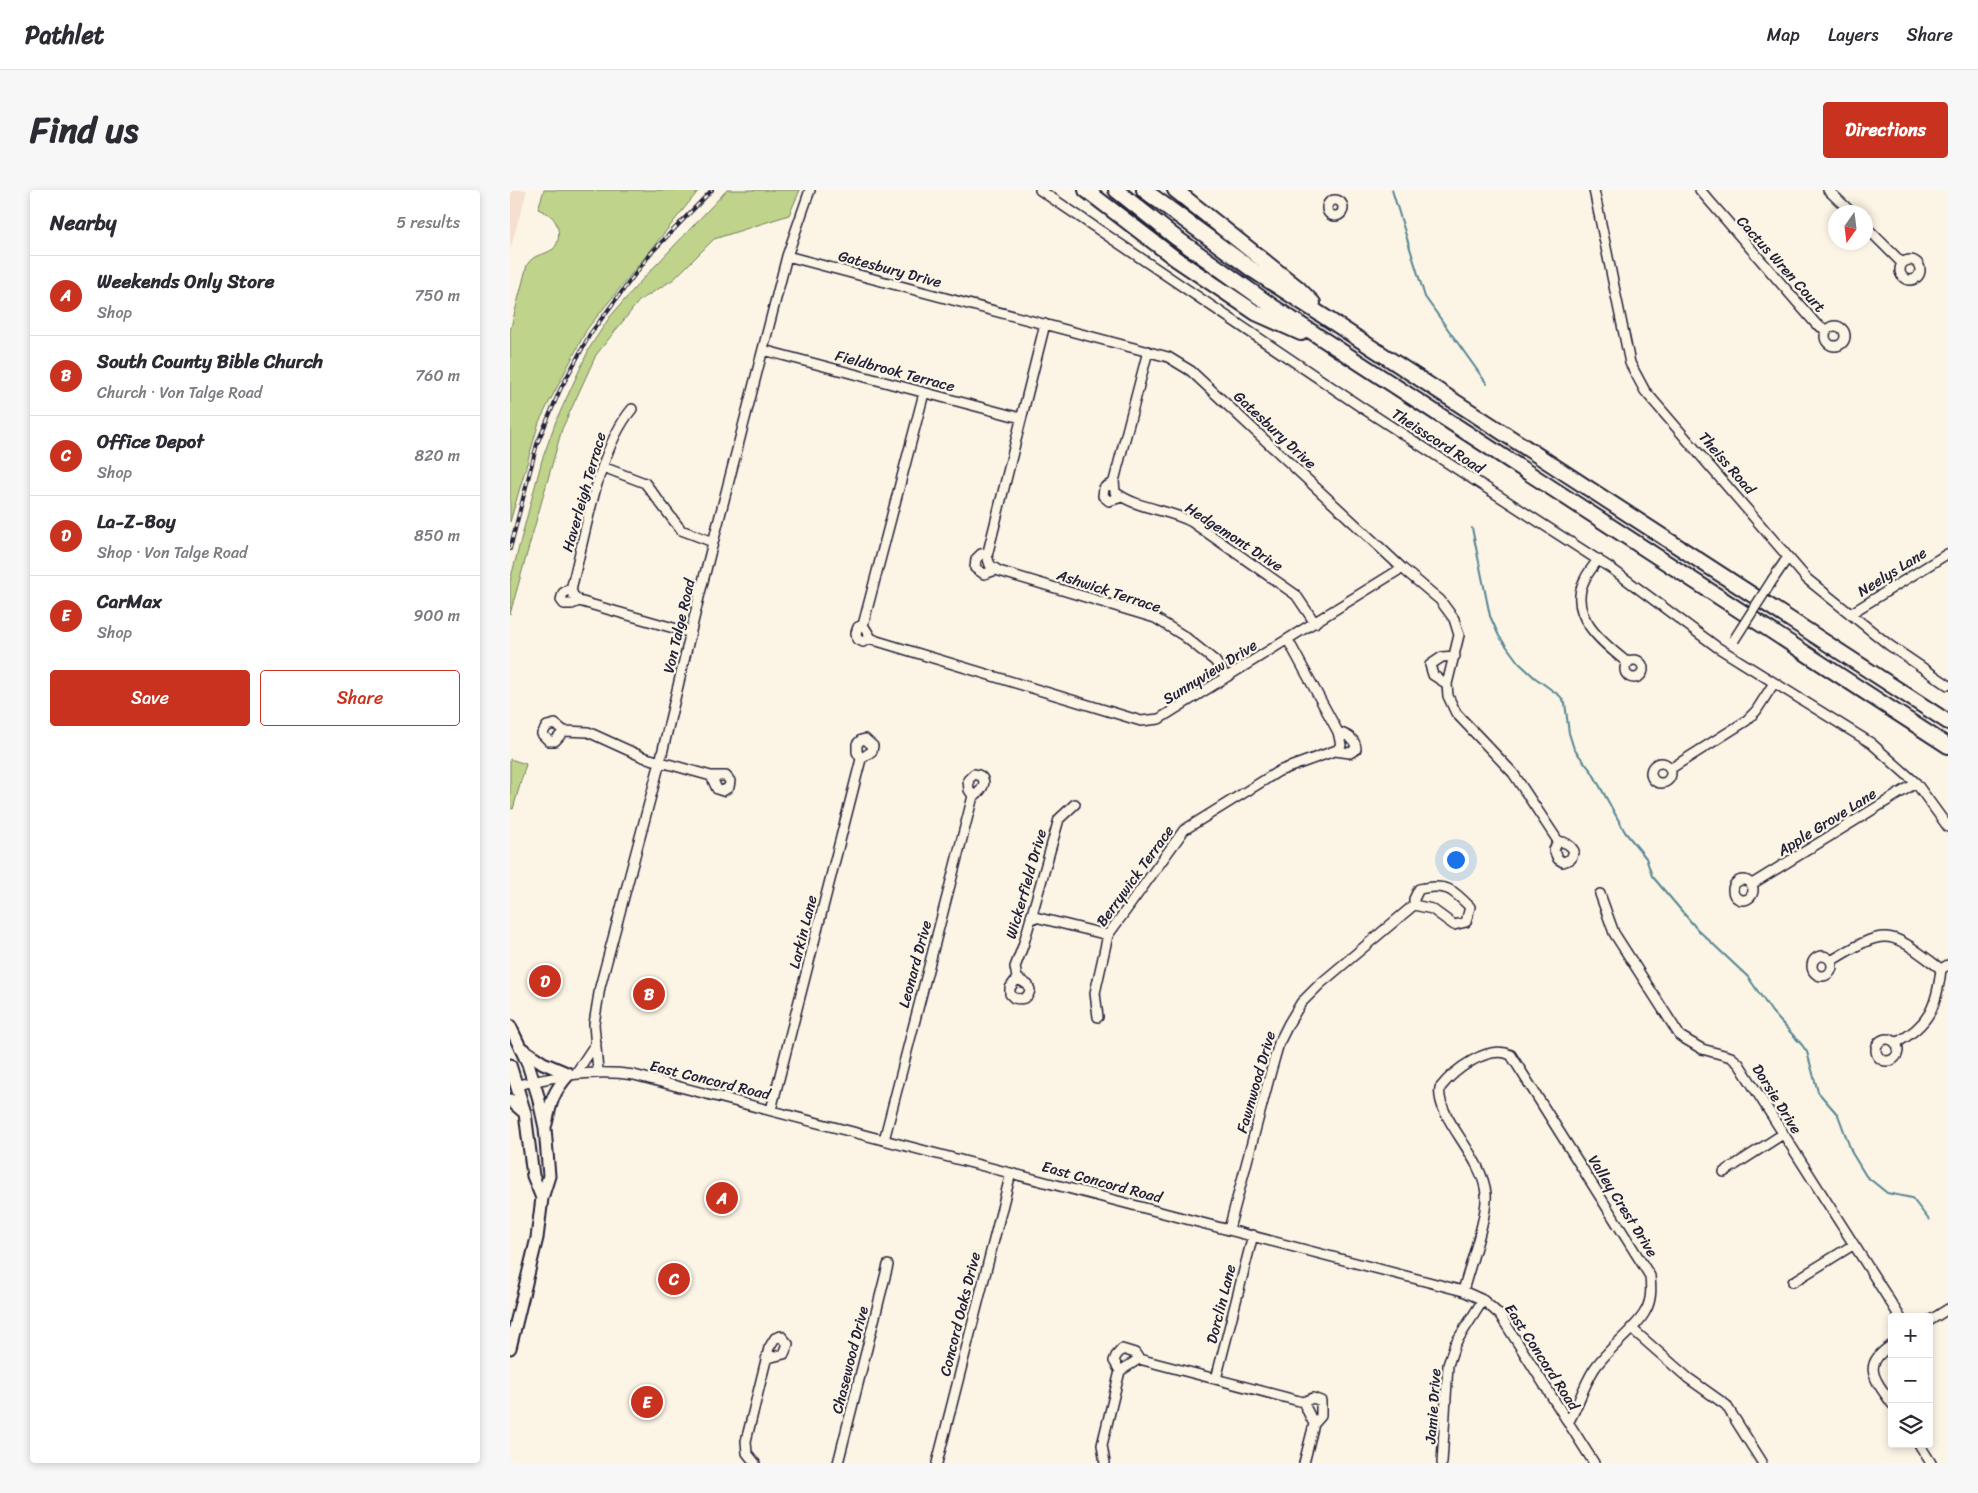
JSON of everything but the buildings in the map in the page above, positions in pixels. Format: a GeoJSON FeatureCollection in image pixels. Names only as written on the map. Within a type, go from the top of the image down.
{"type":"FeatureCollection","features":[{"type":"Feature","properties":{"kind":"highway"},"geometry":{"type":"LineString","coordinates":[[1086,190],[1176,258],[1256,313],[1338,349]]}},
{"type":"Feature","properties":{"kind":"highway"},"geometry":{"type":"LineString","coordinates":[[1116,190],[1223,272],[1338,349],[1948,746]]}},
{"type":"Feature","properties":{"kind":"highway"},"geometry":{"type":"LineString","coordinates":[[1144,190],[1220,248],[1948,722]]}},
{"type":"Feature","properties":{"kind":"highway"},"geometry":{"type":"LineString","coordinates":[[1176,190],[1298,288],[1331,321]]}},
{"type":"Feature","properties":{"kind":"main road"},"geometry":{"type":"LineString","coordinates":[[510,1026],[534,1081],[545,1128],[549,1176],[542,1198],[537,1238],[510,1348]]}},
{"type":"Feature","properties":{"kind":"main road"},"geometry":{"type":"LineString","coordinates":[[521,1048],[543,1063],[573,1074]]}},
{"type":"Feature","properties":{"kind":"main road"},"geometry":{"type":"LineString","coordinates":[[510,1064],[518,1085],[525,1113],[533,1176],[542,1198]]}},
{"type":"Feature","properties":{"kind":"main road"},"geometry":{"type":"LineString","coordinates":[[545,1128],[556,1088],[573,1074]]}},
{"type":"Feature","properties":{"kind":"main road"},"geometry":{"type":"LineString","coordinates":[[510,1100],[525,1113]]}},
{"type":"Feature","properties":{"kind":"street","name":"Von Talge Road"},"geometry":{"type":"LineString","coordinates":[[598,1071],[594,1015],[600,987],[660,762],[713,542],[787,256],[810,190]]}},
{"type":"Feature","properties":{"kind":"street","name":"Theisscord Road"},"geometry":{"type":"LineString","coordinates":[[1040,190],[1361,408],[1598,559],[1726,652]]}},
{"type":"Feature","properties":{"kind":"street","name":"Theiss Road"},"geometry":{"type":"LineString","coordinates":[[1594,190],[1628,350],[1636,376],[1653,400],[1808,579],[1850,614],[1948,686]]}},
{"type":"Feature","properties":{"kind":"street","name":"Cactus Wren Court"},"geometry":{"type":"LineString","coordinates":[[1700,190],[1816,324],[1826,330]]}},
{"type":"Feature","properties":{"kind":"street"},"geometry":{"type":"LineString","coordinates":[[1828,190],[1844,205]]}},
{"type":"Feature","properties":{"kind":"street"},"geometry":{"type":"LineString","coordinates":[[1873,234],[1902,263]]}},
{"type":"Feature","properties":{"kind":"street","name":"Gatesbury Drive"},"geometry":{"type":"LineString","coordinates":[[787,256],[1148,351],[1168,357],[1192,371],[1402,568],[1440,600],[1454,619],[1459,635],[1447,684],[1448,696],[1456,713],[1513,773],[1558,841]]}},
{"type":"Feature","properties":{"kind":"street","name":"Ashwick Terrace"},"geometry":{"type":"LineString","coordinates":[[1045,324],[988,552],[981,554],[976,559],[975,568],[984,574],[996,570],[1155,618],[1184,636],[1215,661],[1226,677]]}},
{"type":"Feature","properties":{"kind":"street","name":"Fieldbrook Terrace"},"geometry":{"type":"LineString","coordinates":[[763,350],[1021,418]]}},
{"type":"Feature","properties":{"kind":"street","name":"Hedgemont Drive"},"geometry":{"type":"LineString","coordinates":[[1148,351],[1114,482],[1115,492],[1122,497],[1192,522],[1296,594],[1315,623]]}},
{"type":"Feature","properties":{"kind":"street","name":"Sunnyview Drive"},"geometry":{"type":"LineString","coordinates":[[924,393],[863,625],[871,638],[1141,720],[1159,719],[1402,568]]}},
{"type":"Feature","properties":{"kind":"street","name":"Haverleigh Terrace"},"geometry":{"type":"LineString","coordinates":[[632,409],[619,424],[603,467],[572,587],[573,595],[579,601],[691,632]]}},
{"type":"Feature","properties":{"kind":"street"},"geometry":{"type":"LineString","coordinates":[[603,467],[645,483],[681,530],[713,542]]}},
{"type":"Feature","properties":{"kind":"street"},"geometry":{"type":"LineString","coordinates":[[988,552],[990,565],[996,570]]}},
{"type":"Feature","properties":{"kind":"street","name":"Neelys Lane"},"geometry":{"type":"LineString","coordinates":[[1850,614],[1947,554]]}},
{"type":"Feature","properties":{"kind":"street"},"geometry":{"type":"LineString","coordinates":[[1788,558],[1773,578],[1726,652],[1871,743],[1916,783],[1948,827]]}},
{"type":"Feature","properties":{"kind":"street"},"geometry":{"type":"LineString","coordinates":[[1598,559],[1584,580],[1581,604],[1583,613],[1593,633],[1628,663]]}},
{"type":"Feature","properties":{"kind":"street","name":"Berrywick Terrace"},"geometry":{"type":"LineString","coordinates":[[1098,1017],[1095,994],[1108,935],[1184,830],[1278,771],[1335,751],[1350,753],[1356,750],[1356,744],[1350,738],[1338,732],[1288,640]]}},
{"type":"Feature","properties":{"kind":"street"},"geometry":{"type":"LineString","coordinates":[[1447,684],[1433,675],[1430,665],[1442,657],[1454,656]]}},
{"type":"Feature","properties":{"kind":"street"},"geometry":{"type":"LineString","coordinates":[[1670,769],[1746,720],[1756,711],[1774,683]]}},
{"type":"Feature","properties":{"kind":"street"},"geometry":{"type":"LineString","coordinates":[[564,731],[588,732],[632,753],[711,776]]}},
{"type":"Feature","properties":{"kind":"street"},"geometry":{"type":"LineString","coordinates":[[1335,751],[1341,745],[1338,732]]}},
{"type":"Feature","properties":{"kind":"street","name":"Larkin Lane"},"geometry":{"type":"LineString","coordinates":[[771,1110],[861,759]]}},
{"type":"Feature","properties":{"kind":"street","name":"Apple Grove Lane"},"geometry":{"type":"LineString","coordinates":[[1752,884],[1916,783]]}},
{"type":"Feature","properties":{"kind":"street","name":"Leonard Drive"},"geometry":{"type":"LineString","coordinates":[[884,1140],[973,796]]}},
{"type":"Feature","properties":{"kind":"street","name":"Wickerfield Drive"},"geometry":{"type":"LineString","coordinates":[[1017,978],[1015,967],[1059,819],[1075,804]]}},
{"type":"Feature","properties":{"kind":"street","name":"Fawnwood Drive"},"geometry":{"type":"LineString","coordinates":[[1229,1230],[1279,1043],[1301,1003],[1320,984],[1414,905],[1414,899],[1419,889],[1433,886],[1451,888],[1470,907],[1466,922],[1454,925],[1432,909],[1414,905]]}},
{"type":"Feature","properties":{"kind":"street","name":"Dorsie Drive"},"geometry":{"type":"LineString","coordinates":[[1600,894],[1614,933],[1680,1036],[1702,1049],[1732,1057],[1739,1064],[1897,1313]]}},
{"type":"Feature","properties":{"kind":"street"},"geometry":{"type":"LineString","coordinates":[[1031,916],[1108,935]]}},
{"type":"Feature","properties":{"kind":"street"},"geometry":{"type":"LineString","coordinates":[[1831,960],[1871,938],[1891,936],[1945,967],[1930,1015],[1922,1025],[1896,1043]]}},
{"type":"Feature","properties":{"kind":"street"},"geometry":{"type":"LineString","coordinates":[[573,1074],[596,1043]]}},
{"type":"Feature","properties":{"kind":"street","name":"Valley Crest Drive"},"geometry":{"type":"LineString","coordinates":[[1463,1291],[1484,1214],[1486,1194],[1479,1166],[1440,1104],[1440,1088],[1446,1080],[1484,1055],[1495,1051],[1504,1052],[1511,1055],[1650,1276],[1651,1291],[1646,1310],[1593,1371],[1578,1406],[1568,1423]]}},
{"type":"Feature","properties":{"kind":"street","name":"East Concord Road"},"geometry":{"type":"LineString","coordinates":[[518,1085],[598,1071],[634,1075],[1463,1291],[1483,1300],[1494,1309],[1508,1326],[1594,1463]]}},
{"type":"Feature","properties":{"kind":"street"},"geometry":{"type":"LineString","coordinates":[[1724,1172],[1783,1134]]}},
{"type":"Feature","properties":{"kind":"street","name":"Concord Oaks Drive"},"geometry":{"type":"LineString","coordinates":[[936,1463],[1011,1173]]}},
{"type":"Feature","properties":{"kind":"street","name":"Dorclin Lane"},"geometry":{"type":"LineString","coordinates":[[1216,1378],[1253,1235]]}},
{"type":"Feature","properties":{"kind":"street"},"geometry":{"type":"LineString","coordinates":[[1793,1282],[1853,1245]]}},
{"type":"Feature","properties":{"kind":"street","name":"Chasewood Drive"},"geometry":{"type":"LineString","coordinates":[[838,1463],[888,1265]]}},
{"type":"Feature","properties":{"kind":"street","name":"Jamie Drive"},"geometry":{"type":"LineString","coordinates":[[1442,1463],[1448,1366],[1455,1344],[1483,1300]]}},
{"type":"Feature","properties":{"kind":"street"},"geometry":{"type":"LineString","coordinates":[[1933,1318],[1948,1309]]}},
{"type":"Feature","properties":{"kind":"street"},"geometry":{"type":"LineString","coordinates":[[1631,1328],[1688,1378],[1726,1405],[1764,1463]]}},
{"type":"Feature","properties":{"kind":"street"},"geometry":{"type":"LineString","coordinates":[[1888,1347],[1880,1352],[1873,1364],[1872,1374],[1891,1403]]}},
{"type":"Feature","properties":{"kind":"street"},"geometry":{"type":"LineString","coordinates":[[1120,1371],[1114,1361],[1122,1349],[1134,1353],[1138,1359],[1303,1402],[1313,1398],[1321,1401],[1321,1416],[1314,1424],[1304,1463]]}},
{"type":"Feature","properties":{"kind":"street"},"geometry":{"type":"LineString","coordinates":[[755,1463],[747,1453],[746,1441],[768,1358]]}},
{"type":"Feature","properties":{"kind":"street"},"geometry":{"type":"LineString","coordinates":[[1105,1463],[1102,1445],[1120,1371],[1138,1359]]}},
{"type":"Feature","properties":{"kind":"street"},"geometry":{"type":"LineString","coordinates":[[1303,1402],[1314,1424]]}},
{"type":"Feature","properties":{"kind":"street"},"geometry":{"type":"LineString","coordinates":[[1922,1448],[1931,1463]]}},
{"type":"Feature","properties":{"kind":"shaded area"},"geometry":{"type":"Polygon","coordinates":[[[510,190],[527,190],[510,250],[510,190]]]}},
{"type":"Feature","properties":{"kind":"green space"},"geometry":{"type":"Polygon","coordinates":[[[544,190],[699,190],[587,329],[539,422],[510,522],[510,331],[527,265],[533,258],[553,249],[558,242],[559,233],[554,220],[549,214],[538,209],[544,190]]]}},
{"type":"Feature","properties":{"kind":"green space"},"geometry":{"type":"Polygon","coordinates":[[[727,190],[800,190],[789,215],[714,239],[674,279],[639,301],[596,355],[562,429],[510,614],[510,581],[542,460],[556,421],[590,347],[609,318],[640,282],[727,190]]]}},
{"type":"Feature","properties":{"kind":"green space"},"geometry":{"type":"Polygon","coordinates":[[[510,759],[526,764],[513,809],[510,808],[510,759]]]}},
{"type":"Feature","properties":{"kind":"waterway"},"geometry":{"type":"LineString","coordinates":[[1392,190],[1425,297],[1487,384]]}},
{"type":"Feature","properties":{"kind":"waterway"},"geometry":{"type":"LineString","coordinates":[[1472,528],[1490,616],[1499,636],[1518,662],[1534,677],[1560,696],[1565,703],[1569,733],[1574,749],[1592,772],[1625,832],[1646,858],[1652,876],[1697,929],[1748,977],[1772,1012],[1807,1052],[1818,1092],[1838,1115],[1852,1153],[1866,1176],[1887,1193],[1912,1198],[1929,1220]]}},
{"type":"Feature","properties":{"kind":"railway"},"geometry":{"type":"LineString","coordinates":[[510,549],[537,444],[560,390],[590,334],[651,253],[712,190]]}},
{"type":"Feature","properties":{"kind":"place","name":"La-Z-Boy"},"geometry":{"type":"Point","coordinates":[545,981]}},
{"type":"Feature","properties":{"kind":"place","name":"South County Bible Church"},"geometry":{"type":"Point","coordinates":[649,994]}},
{"type":"Feature","properties":{"kind":"place","name":"Weekends Only Store"},"geometry":{"type":"Point","coordinates":[722,1198]}},
{"type":"Feature","properties":{"kind":"place","name":"Office Depot"},"geometry":{"type":"Point","coordinates":[674,1279]}},
{"type":"Feature","properties":{"kind":"place","name":"CarMax"},"geometry":{"type":"Point","coordinates":[647,1402]}}]}
